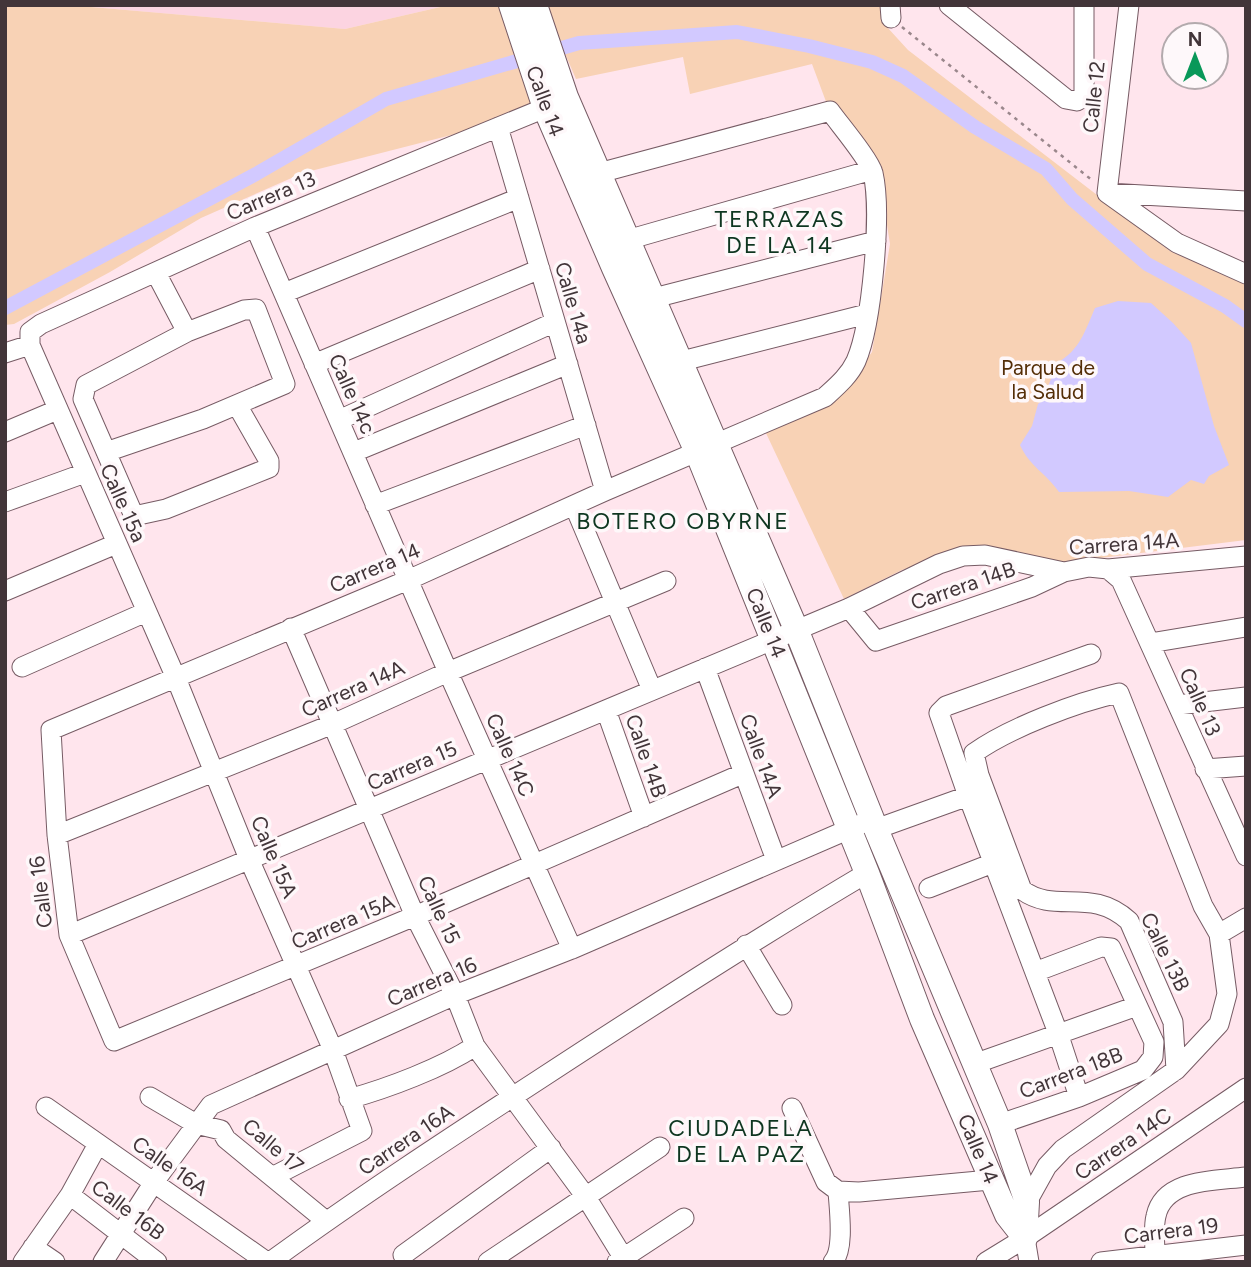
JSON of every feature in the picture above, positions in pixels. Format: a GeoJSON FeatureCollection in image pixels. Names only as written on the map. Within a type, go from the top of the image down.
{"type":"FeatureCollection","features":[{"type":"Feature","properties":{"kind":"main road","name":"Calle 14"},"geometry":{"type":"LineString","coordinates":[[512,5],[566,97],[681,361],[707,449],[772,639],[867,873],[922,1018],[990,1180],[1027,1250]]}},
{"type":"Feature","properties":{"kind":"main road","name":"Calle 14"},"geometry":{"type":"LineString","coordinates":[[535,5],[545,108],[614,268],[796,629],[874,824],[1000,1124],[1027,1202],[1027,1250]]}},
{"type":"Feature","properties":{"kind":"street"},"geometry":{"type":"LineString","coordinates":[[949,5],[1066,99],[1077,101],[1084,96],[1084,5]]}},
{"type":"Feature","properties":{"kind":"street","name":"Calle 12"},"geometry":{"type":"LineString","coordinates":[[1107,193],[1129,5]]}},
{"type":"Feature","properties":{"kind":"street","name":"Carrera 13"},"geometry":{"type":"LineString","coordinates":[[30,345],[30,332],[41,324],[255,227],[545,108]]}},
{"type":"Feature","properties":{"kind":"street"},"geometry":{"type":"LineString","coordinates":[[599,173],[830,111],[872,170],[627,240]]}},
{"type":"Feature","properties":{"kind":"street","name":"Calle 14a"},"geometry":{"type":"LineString","coordinates":[[498,127],[605,491]]}},
{"type":"Feature","properties":{"kind":"street","name":"Carrera 14"},"geometry":{"type":"LineString","coordinates":[[51,730],[408,580],[605,491],[825,397],[845,380],[856,359],[867,314],[876,241],[877,199],[872,170]]}},
{"type":"Feature","properties":{"kind":"street"},"geometry":{"type":"LineString","coordinates":[[1107,193],[1246,201]]}},
{"type":"Feature","properties":{"kind":"street"},"geometry":{"type":"LineString","coordinates":[[1107,193],[1177,243],[1246,274]]}},
{"type":"Feature","properties":{"kind":"street"},"geometry":{"type":"LineString","coordinates":[[284,293],[519,198]]}},
{"type":"Feature","properties":{"kind":"street","name":"Calle 14c"},"geometry":{"type":"LineString","coordinates":[[255,227],[408,580]]}},
{"type":"Feature","properties":{"kind":"street"},"geometry":{"type":"LineString","coordinates":[[654,298],[876,241]]}},
{"type":"Feature","properties":{"kind":"street"},"geometry":{"type":"LineString","coordinates":[[314,364],[540,269]]}},
{"type":"Feature","properties":{"kind":"street"},"geometry":{"type":"LineString","coordinates":[[156,273],[187,332]]}},
{"type":"Feature","properties":{"kind":"street"},"geometry":{"type":"LineString","coordinates":[[106,452],[237,405],[285,383],[256,309],[244,310],[187,332],[86,385],[83,399],[106,452],[134,516],[166,509],[269,468],[269,461],[237,405]]}},
{"type":"Feature","properties":{"kind":"street"},"geometry":{"type":"LineString","coordinates":[[681,361],[867,314]]}},
{"type":"Feature","properties":{"kind":"street"},"geometry":{"type":"LineString","coordinates":[[339,420],[555,322]]}},
{"type":"Feature","properties":{"kind":"street"},"geometry":{"type":"LineString","coordinates":[[5,354],[30,345]]}},
{"type":"Feature","properties":{"kind":"street","name":"Calle 15a"},"geometry":{"type":"LineString","coordinates":[[30,345],[176,678]]}},
{"type":"Feature","properties":{"kind":"street"},"geometry":{"type":"LineString","coordinates":[[354,452],[568,365]]}},
{"type":"Feature","properties":{"kind":"street"},"geometry":{"type":"LineString","coordinates":[[5,432],[57,410]]}},
{"type":"Feature","properties":{"kind":"street"},"geometry":{"type":"LineString","coordinates":[[375,505],[586,425]]}},
{"type":"Feature","properties":{"kind":"street"},"geometry":{"type":"LineString","coordinates":[[5,502],[85,473]]}},
{"type":"Feature","properties":{"kind":"street"},"geometry":{"type":"LineString","coordinates":[[574,505],[652,690]]}},
{"type":"Feature","properties":{"kind":"street"},"geometry":{"type":"LineString","coordinates":[[5,591],[116,544]]}},
{"type":"Feature","properties":{"kind":"street","name":"Carrera 14A"},"geometry":{"type":"LineString","coordinates":[[772,639],[849,608],[939,564],[963,556],[985,555],[1064,572],[1089,567],[1108,569],[1246,556]]}},
{"type":"Feature","properties":{"kind":"street"},"geometry":{"type":"LineString","coordinates":[[1030,564],[1032,587]]}},
{"type":"Feature","properties":{"kind":"street","name":"Calle 13"},"geometry":{"type":"LineString","coordinates":[[1108,569],[1121,580],[1205,769],[1241,835],[1246,856]]}},
{"type":"Feature","properties":{"kind":"street","name":"Carrera 14B"},"geometry":{"type":"LineString","coordinates":[[849,608],[876,641],[1032,587],[1064,572]]}},
{"type":"Feature","properties":{"kind":"street","name":"Calle 14C"},"geometry":{"type":"LineString","coordinates":[[408,580],[572,949]]}},
{"type":"Feature","properties":{"kind":"street","name":"Carrera 14A"},"geometry":{"type":"LineString","coordinates":[[57,835],[333,724],[448,672],[666,581]]}},
{"type":"Feature","properties":{"kind":"street"},"geometry":{"type":"LineString","coordinates":[[22,667],[146,612]]}},
{"type":"Feature","properties":{"kind":"street"},"geometry":{"type":"LineString","coordinates":[[1150,643],[1246,627]]}},
{"type":"Feature","properties":{"kind":"street","name":"Calle 15"},"geometry":{"type":"LineString","coordinates":[[291,628],[415,916],[455,995],[475,1046],[586,1197],[622,1260]]}},
{"type":"Feature","properties":{"kind":"street","name":"Carrera 15"},"geometry":{"type":"LineString","coordinates":[[69,935],[772,639]]}},
{"type":"Feature","properties":{"kind":"street"},"geometry":{"type":"LineString","coordinates":[[1079,1097],[1058,1033],[939,713],[946,706],[1091,653]]}},
{"type":"Feature","properties":{"kind":"street","name":"Calle 14A"},"geometry":{"type":"LineString","coordinates":[[705,668],[776,860]]}},
{"type":"Feature","properties":{"kind":"street","name":"Calle 15A"},"geometry":{"type":"LineString","coordinates":[[176,678],[249,859],[333,1050],[362,1131]]}},
{"type":"Feature","properties":{"kind":"street","name":"Calle 13B"},"geometry":{"type":"LineString","coordinates":[[1176,1070],[1173,1022],[1129,921],[1120,913],[1094,902],[1046,902],[1033,899],[1022,890],[979,775],[974,753],[995,738],[1099,697],[1119,692],[1203,906],[1219,934]]}},
{"type":"Feature","properties":{"kind":"street"},"geometry":{"type":"LineString","coordinates":[[1178,705],[1246,697]]}},
{"type":"Feature","properties":{"kind":"street","name":"Calle 14B"},"geometry":{"type":"LineString","coordinates":[[606,709],[643,817]]}},
{"type":"Feature","properties":{"kind":"street","name":"Calle 16"},"geometry":{"type":"LineString","coordinates":[[51,730],[57,835],[69,935],[114,1041]]}},
{"type":"Feature","properties":{"kind":"street"},"geometry":{"type":"LineString","coordinates":[[1205,769],[1246,766]]}},
{"type":"Feature","properties":{"kind":"street","name":"Carrera 15A"},"geometry":{"type":"LineString","coordinates":[[114,1041],[415,916],[743,774]]}},
{"type":"Feature","properties":{"kind":"street","name":"Carrera 16"},"geometry":{"type":"LineString","coordinates":[[103,1262],[154,1182],[211,1105],[455,995],[572,949],[848,829],[968,796]]}},
{"type":"Feature","properties":{"kind":"street"},"geometry":{"type":"LineString","coordinates":[[929,888],[993,863]]}},
{"type":"Feature","properties":{"kind":"street","name":"Carrera 16A"},"geometry":{"type":"LineString","coordinates":[[269,1262],[511,1098],[746,945],[867,873]]}},
{"type":"Feature","properties":{"kind":"street"},"geometry":{"type":"LineString","coordinates":[[1027,1202],[1047,1166],[1063,1149],[1176,1070],[1219,1024],[1227,994],[1219,934],[1246,918]]}},
{"type":"Feature","properties":{"kind":"street"},"geometry":{"type":"LineString","coordinates":[[746,945],[782,1005]]}},
{"type":"Feature","properties":{"kind":"street"},"geometry":{"type":"LineString","coordinates":[[975,1064],[1137,1006],[1111,948],[1101,947],[1035,972]]}},
{"type":"Feature","properties":{"kind":"street","name":"Carrera 18B"},"geometry":{"type":"LineString","coordinates":[[1000,1124],[1079,1097],[1143,1070],[1153,1057],[1154,1042],[1137,1006]]}},
{"type":"Feature","properties":{"kind":"street"},"geometry":{"type":"LineString","coordinates":[[349,1099],[375,1092],[463,1054],[475,1046]]}},
{"type":"Feature","properties":{"kind":"street","name":"Carrera 14C"},"geometry":{"type":"LineString","coordinates":[[986,1262],[1027,1250],[1246,1088]]}},
{"type":"Feature","properties":{"kind":"street","name":"Calle 17"},"geometry":{"type":"LineString","coordinates":[[150,1097],[196,1124],[221,1130],[226,1139],[326,1221]]}},
{"type":"Feature","properties":{"kind":"street","name":"Calle 16A"},"geometry":{"type":"LineString","coordinates":[[46,1107],[269,1262]]}},
{"type":"Feature","properties":{"kind":"street"},"geometry":{"type":"LineString","coordinates":[[792,1108],[826,1182],[838,1191],[859,1192],[990,1180]]}},
{"type":"Feature","properties":{"kind":"street","name":"Carrera 16A"},"geometry":{"type":"LineString","coordinates":[[274,1176],[362,1131]]}},
{"type":"Feature","properties":{"kind":"street"},"geometry":{"type":"LineString","coordinates":[[55,1262],[28,1254],[70,1195],[98,1144]]}},
{"type":"Feature","properties":{"kind":"street"},"geometry":{"type":"LineString","coordinates":[[488,1262],[660,1147]]}},
{"type":"Feature","properties":{"kind":"street"},"geometry":{"type":"LineString","coordinates":[[403,1255],[551,1148]]}},
{"type":"Feature","properties":{"kind":"street"},"geometry":{"type":"LineString","coordinates":[[1155,1255],[1156,1215],[1167,1198],[1182,1185],[1246,1177]]}},
{"type":"Feature","properties":{"kind":"street"},"geometry":{"type":"LineString","coordinates":[[834,1262],[840,1239],[838,1191]]}},
{"type":"Feature","properties":{"kind":"street","name":"Calle 16B"},"geometry":{"type":"LineString","coordinates":[[70,1195],[157,1262]]}},
{"type":"Feature","properties":{"kind":"street"},"geometry":{"type":"LineString","coordinates":[[622,1260],[684,1218]]}},
{"type":"Feature","properties":{"kind":"street","name":"Carrera 19"},"geometry":{"type":"LineString","coordinates":[[1109,1261],[1155,1255],[1181,1257],[1245,1250]]}},
{"type":"Feature","properties":{"kind":"path"},"geometry":{"type":"LineString","coordinates":[[891,12],[1107,193]]}},
{"type":"Feature","properties":{"kind":"shaded area"},"geometry":{"type":"Polygon","coordinates":[[[68,5],[449,5],[345,29],[68,5]]]}},
{"type":"Feature","properties":{"kind":"shaded area"},"geometry":{"type":"Polygon","coordinates":[[[1118,301],[1151,303],[1191,343],[1214,426],[1229,465],[1209,476],[1204,484],[1191,480],[1168,497],[1129,491],[1059,492],[1028,459],[1020,445],[1032,426],[1038,404],[1043,400],[1057,363],[1076,346],[1095,308],[1118,301]]]}},
{"type":"Feature","properties":{"kind":"green space"},"geometry":{"type":"Polygon","coordinates":[[[5,5],[68,5],[345,29],[449,5],[511,5],[545,108],[303,173],[201,218],[110,272],[14,324],[5,325],[5,5]]]}},
{"type":"Feature","properties":{"kind":"green space","name":"Parque de la Salud"},"geometry":{"type":"Polygon","coordinates":[[[544,5],[886,7],[887,27],[908,50],[1170,251],[1246,285],[1246,540],[1060,563],[977,546],[902,570],[844,599],[765,431],[835,401],[872,352],[890,244],[878,168],[828,107],[812,64],[690,94],[683,57],[576,79],[544,5]]]}},
{"type":"Feature","properties":{"kind":"waterway"},"geometry":{"type":"LineString","coordinates":[[5,308],[256,174],[386,99],[579,43],[737,32],[872,62],[903,76],[975,127],[1046,169],[1072,199],[1147,264],[1225,306],[1246,321]]}},
{"type":"Feature","properties":{"kind":"district","name":"TERRAZAS DE LA 14"},"geometry":{"type":"Point","coordinates":[780,232]}},
{"type":"Feature","properties":{"kind":"district","name":"BOTERO OBYRNE"},"geometry":{"type":"Point","coordinates":[683,521]}},
{"type":"Feature","properties":{"kind":"district","name":"CIUDADELA DE LA PAZ"},"geometry":{"type":"Point","coordinates":[741,1141]}}]}
